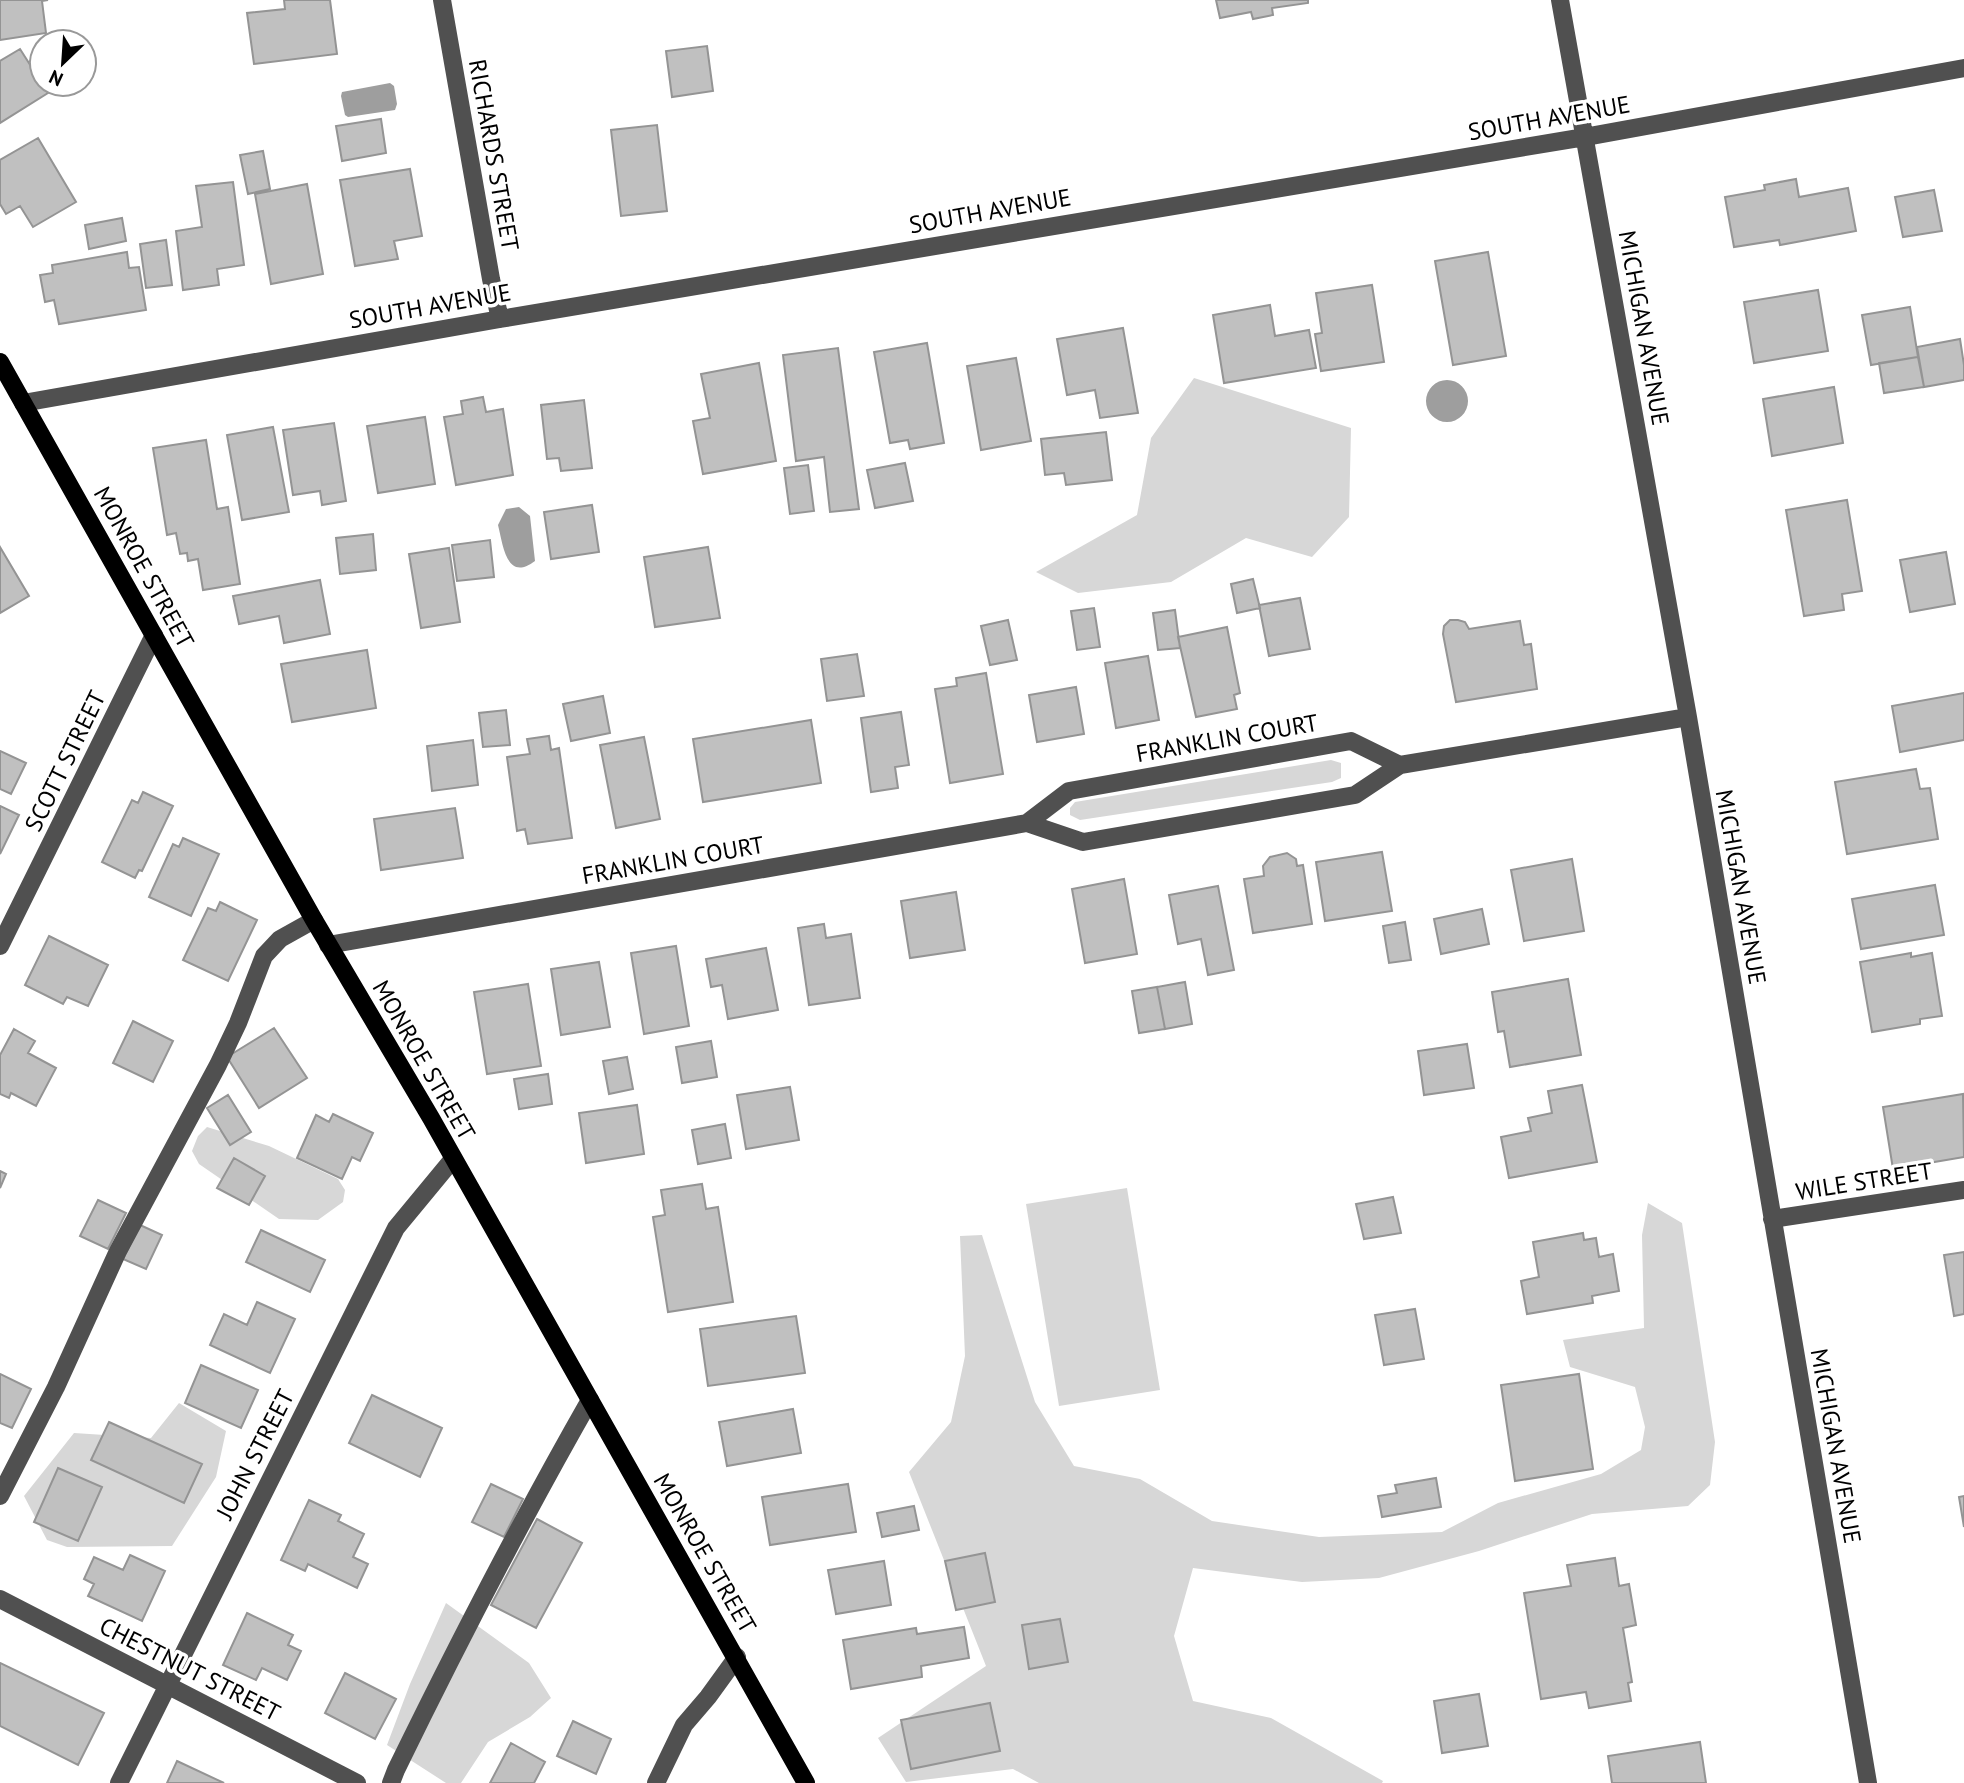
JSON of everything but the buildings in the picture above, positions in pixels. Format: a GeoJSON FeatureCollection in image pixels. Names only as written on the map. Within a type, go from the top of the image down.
{"type":"FeatureCollection","features":[{"type":"Feature","properties":{"kind":"main road","name":"MONROE STREET"},"geometry":{"type":"LineString","coordinates":[[0,362],[328,945],[432,1118],[806,1783]]}},
{"type":"Feature","properties":{"kind":"street","name":"RICHARDS STREET"},"geometry":{"type":"LineString","coordinates":[[442,0],[500,319]]}},
{"type":"Feature","properties":{"kind":"street","name":"MICHIGAN AVENUE"},"geometry":{"type":"LineString","coordinates":[[1560,0],[1688,717],[1868,1783]]}},
{"type":"Feature","properties":{"kind":"street","name":"SOUTH AVENUE"},"geometry":{"type":"LineString","coordinates":[[23,403],[500,319],[1585,137],[1964,68]]}},
{"type":"Feature","properties":{"kind":"street","name":"SCOTT STREET"},"geometry":{"type":"LineString","coordinates":[[0,946],[155,635]]}},
{"type":"Feature","properties":{"kind":"street","name":"FRANKLIN COURT"},"geometry":{"type":"LineString","coordinates":[[1027,823],[1083,842],[1355,794],[1401,765],[1688,717]]}},
{"type":"Feature","properties":{"kind":"street","name":"FRANKLIN COURT"},"geometry":{"type":"LineString","coordinates":[[328,945],[1027,823],[1069,791],[1351,741],[1401,765]]}},
{"type":"Feature","properties":{"kind":"street"},"geometry":{"type":"LineString","coordinates":[[0,1496],[56,1387],[118,1251],[239,1023],[264,956],[280,939],[314,920]]}},
{"type":"Feature","properties":{"kind":"street","name":"JOHN STREET"},"geometry":{"type":"LineString","coordinates":[[119,1783],[396,1228],[453,1159]]}},
{"type":"Feature","properties":{"kind":"street","name":"WILE STREET"},"geometry":{"type":"LineString","coordinates":[[1772,1219],[1964,1191]]}},
{"type":"Feature","properties":{"kind":"street"},"geometry":{"type":"LineString","coordinates":[[391,1783],[454,1653],[590,1400]]}},
{"type":"Feature","properties":{"kind":"street","name":"CHESTNUT STREET"},"geometry":{"type":"LineString","coordinates":[[0,1599],[357,1783]]}},
{"type":"Feature","properties":{"kind":"street"},"geometry":{"type":"LineString","coordinates":[[656,1783],[684,1725],[737,1657]]}},
{"type":"Feature","properties":{"kind":"shaded area"},"geometry":{"type":"Polygon","coordinates":[[[390,83],[394,86],[397,104],[395,110],[348,117],[345,115],[342,92],[390,83]]]}},
{"type":"Feature","properties":{"kind":"shaded area"},"geometry":{"type":"Polygon","coordinates":[[[1194,378],[1351,428],[1349,517],[1312,557],[1246,538],[1171,582],[1078,593],[1036,572],[1137,515],[1151,438],[1194,378]]]}},
{"type":"Feature","properties":{"kind":"shaded area"},"geometry":{"type":"Polygon","coordinates":[[[1447,380],[1462,386],[1468,401],[1462,416],[1447,422],[1432,416],[1426,401],[1432,386],[1447,380]]]}},
{"type":"Feature","properties":{"kind":"shaded area"},"geometry":{"type":"Polygon","coordinates":[[[519,507],[530,516],[535,561],[525,567],[512,564],[508,558],[498,525],[506,509],[519,507]]]}},
{"type":"Feature","properties":{"kind":"shaded area"},"geometry":{"type":"Polygon","coordinates":[[[1331,760],[1341,763],[1341,778],[1332,782],[1080,820],[1070,815],[1070,808],[1075,802],[1331,760]]]}},
{"type":"Feature","properties":{"kind":"shaded area"},"geometry":{"type":"Polygon","coordinates":[[[207,1127],[269,1146],[338,1179],[345,1190],[343,1202],[318,1220],[279,1219],[199,1164],[192,1151],[198,1136],[207,1127]]]}},
{"type":"Feature","properties":{"kind":"shaded area"},"geometry":{"type":"Polygon","coordinates":[[[1127,1188],[1160,1390],[1059,1406],[1026,1204],[1127,1188]]]}},
{"type":"Feature","properties":{"kind":"shaded area"},"geometry":{"type":"Polygon","coordinates":[[[1648,1203],[1682,1223],[1715,1442],[1710,1485],[1688,1506],[1592,1514],[1479,1551],[1379,1578],[1302,1582],[1193,1568],[1174,1636],[1193,1701],[1271,1718],[1383,1781],[1382,1783],[1039,1783],[1013,1769],[906,1782],[878,1738],[986,1666],[909,1472],[951,1422],[965,1356],[960,1236],[982,1235],[1035,1402],[1074,1466],[1140,1479],[1212,1521],[1319,1537],[1442,1532],[1498,1503],[1601,1474],[1641,1450],[1645,1427],[1635,1387],[1570,1367],[1563,1340],[1644,1328],[1642,1235],[1648,1203]]]}},
{"type":"Feature","properties":{"kind":"shaded area"},"geometry":{"type":"Polygon","coordinates":[[[179,1403],[226,1431],[216,1477],[172,1546],[67,1547],[47,1540],[24,1496],[74,1433],[151,1438],[179,1403]]]}},
{"type":"Feature","properties":{"kind":"shaded area"},"geometry":{"type":"Polygon","coordinates":[[[446,1603],[529,1663],[551,1698],[530,1717],[488,1742],[461,1783],[446,1783],[387,1745],[410,1684],[446,1603]]]}}]}
